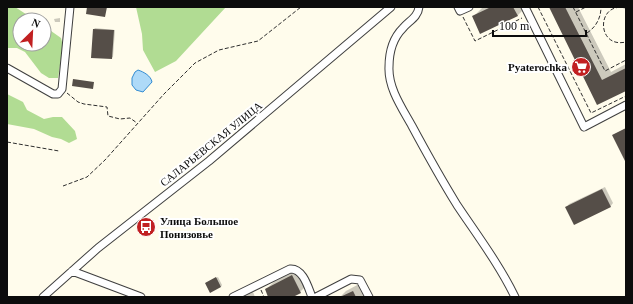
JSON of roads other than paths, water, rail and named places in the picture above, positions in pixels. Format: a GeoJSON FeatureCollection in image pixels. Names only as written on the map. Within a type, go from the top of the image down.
{"type":"FeatureCollection","features":[{"type":"Feature","properties":{"kind":"street"},"geometry":{"type":"LineString","coordinates":[[7,68],[53,94],[58,94],[62,89],[70,7]]}},
{"type":"Feature","properties":{"kind":"street","name":"САЛАРЬЕВСКАЯ УЛИЦА"},"geometry":{"type":"LineString","coordinates":[[43,297],[98,248],[209,161],[391,7]]}},
{"type":"Feature","properties":{"kind":"street"},"geometry":{"type":"LineString","coordinates":[[419,7],[418,12],[403,27],[394,42],[390,53],[390,82],[395,96],[429,157],[457,203],[503,272],[515,297]]}},
{"type":"Feature","properties":{"kind":"street"},"geometry":{"type":"LineString","coordinates":[[459,9],[469,7]]}},
{"type":"Feature","properties":{"kind":"street"},"geometry":{"type":"LineString","coordinates":[[525,7],[584,127],[626,105]]}},
{"type":"Feature","properties":{"kind":"street"},"geometry":{"type":"LineString","coordinates":[[233,297],[290,268],[293,268],[300,273],[312,297]]}},
{"type":"Feature","properties":{"kind":"street"},"geometry":{"type":"LineString","coordinates":[[72,271],[141,297]]}},
{"type":"Feature","properties":{"kind":"street"},"geometry":{"type":"LineString","coordinates":[[316,297],[351,279],[360,280],[369,297]]}},
{"type":"Feature","properties":{"kind":"water"},"geometry":{"type":"Polygon","coordinates":[[[138,70],[147,74],[152,82],[143,92],[136,90],[132,85],[132,78],[138,70]]]}},
{"type":"Feature","properties":{"kind":"place","name":"Pyaterochka"},"geometry":{"type":"Point","coordinates":[581,67]}},
{"type":"Feature","properties":{"kind":"place","name":"Улица Большое Понизовье"},"geometry":{"type":"Point","coordinates":[146,227]}}]}
